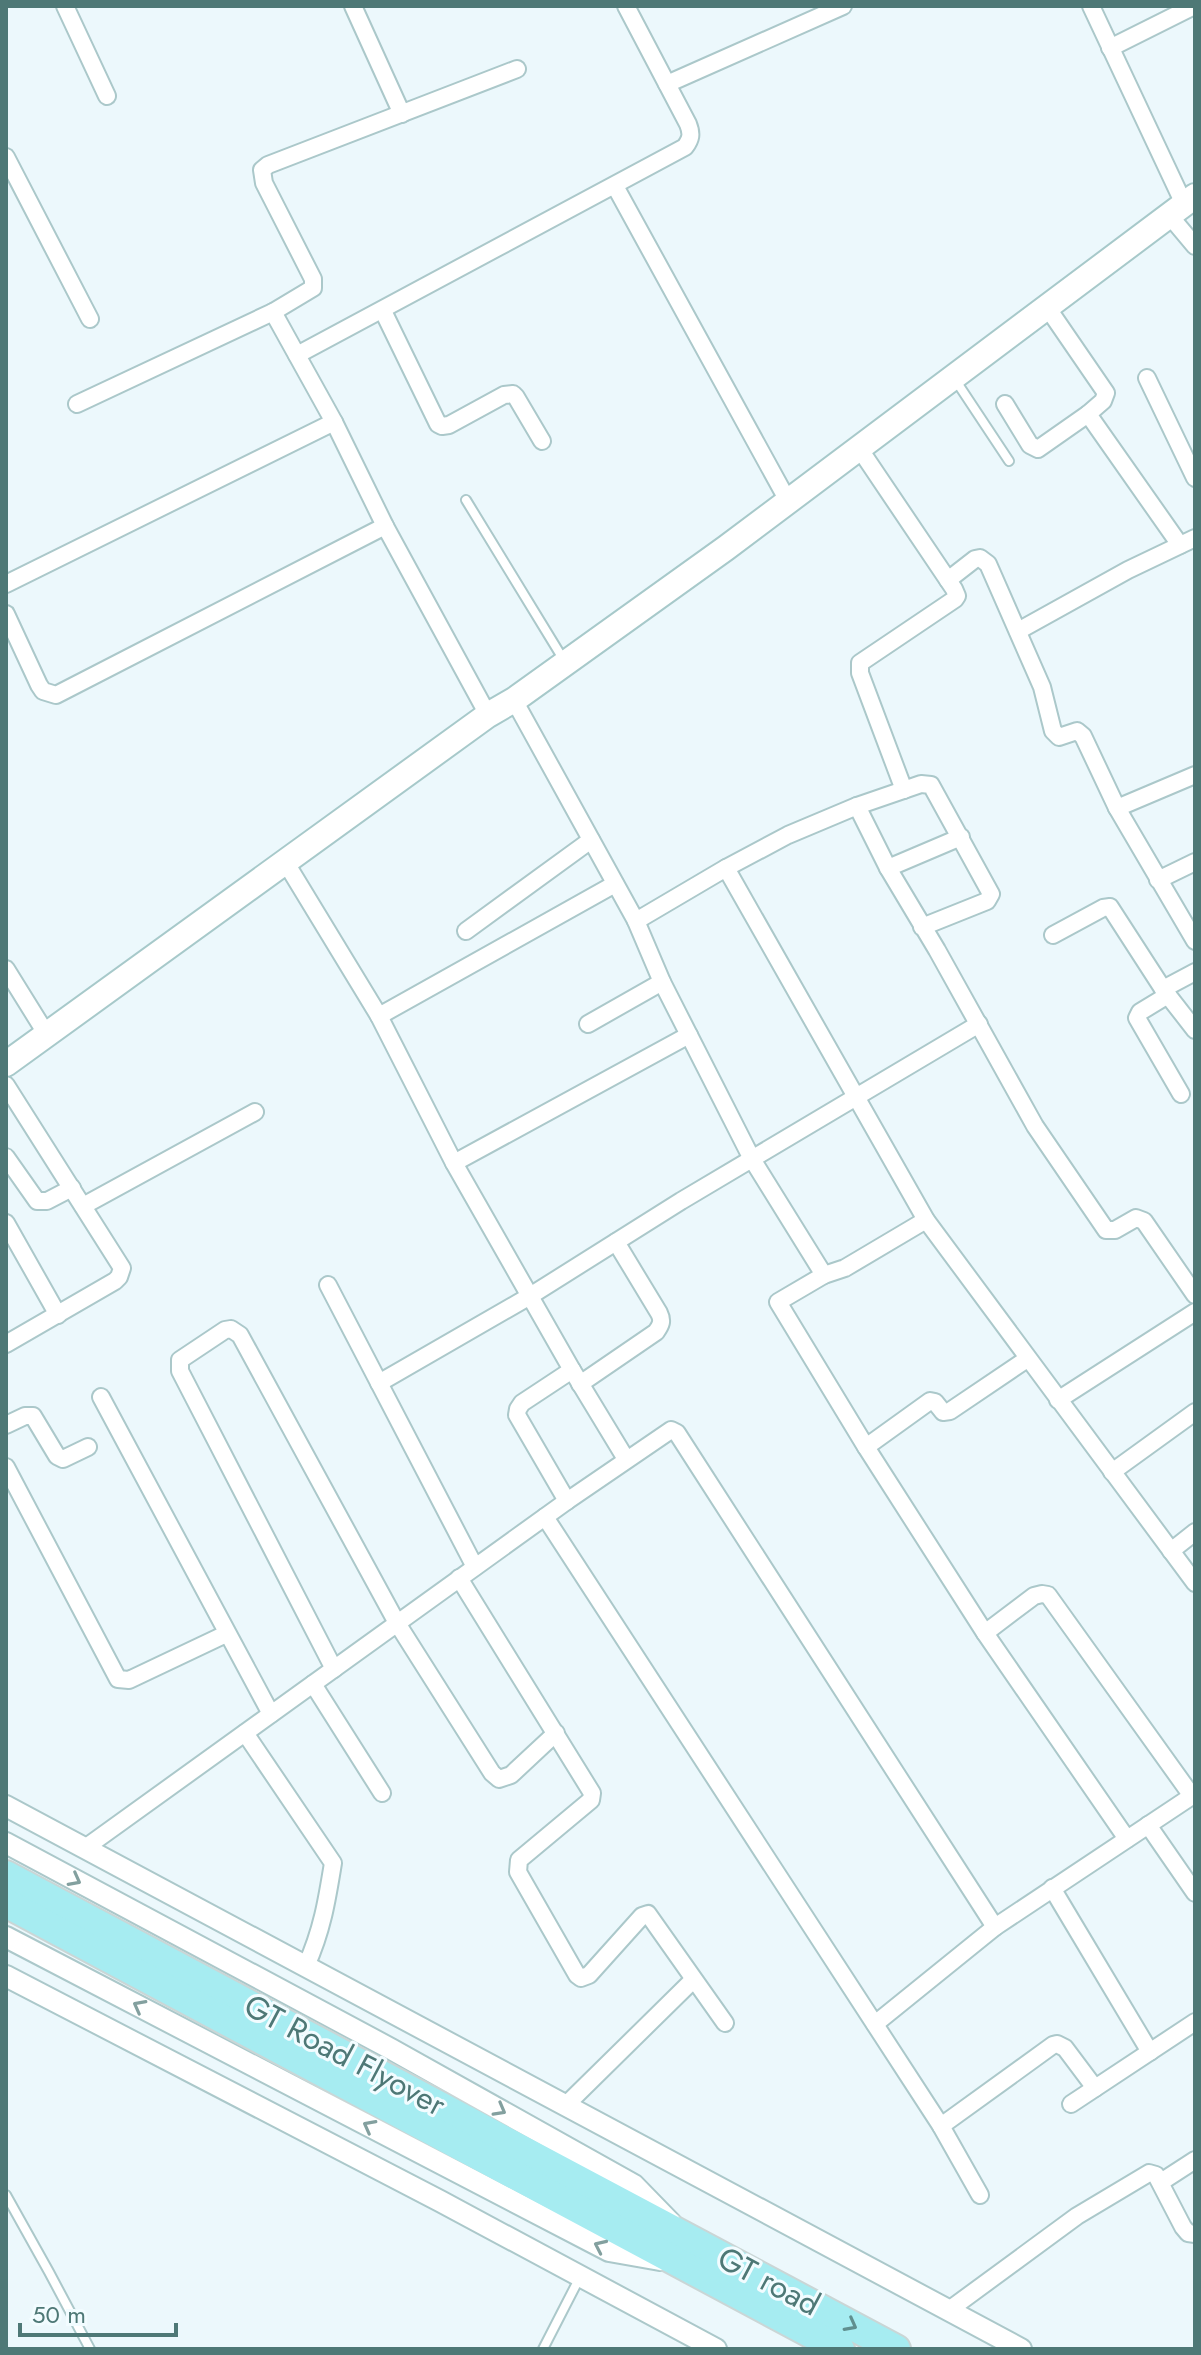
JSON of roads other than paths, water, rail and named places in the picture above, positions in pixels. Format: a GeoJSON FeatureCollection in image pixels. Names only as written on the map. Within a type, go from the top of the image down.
{"type":"FeatureCollection","features":[{"type":"Feature","properties":{"kind":"highway","name":"GT Road Flyover"},"geometry":{"type":"LineString","coordinates":[[6,1875],[683,2236]]}},
{"type":"Feature","properties":{"kind":"highway","name":"GT Road Flyover"},"geometry":{"type":"LineString","coordinates":[[6,1903],[676,2263]]}},
{"type":"Feature","properties":{"kind":"highway","name":"GT road"},"geometry":{"type":"LineString","coordinates":[[683,2236],[896,2349]]}},
{"type":"Feature","properties":{"kind":"highway","name":"GT road"},"geometry":{"type":"LineString","coordinates":[[676,2263],[840,2349]]}},
{"type":"Feature","properties":{"kind":"main road"},"geometry":{"type":"LineString","coordinates":[[6,1064],[788,501],[1183,205]]}},
{"type":"Feature","properties":{"kind":"street"},"geometry":{"type":"LineString","coordinates":[[65,6],[107,96]]}},
{"type":"Feature","properties":{"kind":"street"},"geometry":{"type":"LineString","coordinates":[[353,6],[402,114]]}},
{"type":"Feature","properties":{"kind":"street"},"geometry":{"type":"LineString","coordinates":[[297,355],[685,147],[690,140],[688,124],[626,6]]}},
{"type":"Feature","properties":{"kind":"street"},"geometry":{"type":"LineString","coordinates":[[667,84],[843,6]]}},
{"type":"Feature","properties":{"kind":"street"},"geometry":{"type":"LineString","coordinates":[[1091,6],[1183,205],[1195,246]]}},
{"type":"Feature","properties":{"kind":"street"},"geometry":{"type":"LineString","coordinates":[[1110,48],[1194,6]]}},
{"type":"Feature","properties":{"kind":"street"},"geometry":{"type":"LineString","coordinates":[[77,404],[273,312],[310,291],[314,284],[264,183],[262,170],[268,165],[517,69]]}},
{"type":"Feature","properties":{"kind":"street"},"geometry":{"type":"LineString","coordinates":[[6,157],[90,319]]}},
{"type":"Feature","properties":{"kind":"street"},"geometry":{"type":"LineString","coordinates":[[615,186],[788,501]]}},
{"type":"Feature","properties":{"kind":"street"},"geometry":{"type":"LineString","coordinates":[[1005,404],[1030,445],[1038,449],[1103,401],[1106,393],[1047,307]]}},
{"type":"Feature","properties":{"kind":"street"},"geometry":{"type":"LineString","coordinates":[[383,311],[438,424],[449,425],[504,395],[513,394],[542,441]]}},
{"type":"Feature","properties":{"kind":"street"},"geometry":{"type":"LineString","coordinates":[[273,312],[488,715]]}},
{"type":"Feature","properties":{"kind":"street"},"geometry":{"type":"LineString","coordinates":[[1147,378],[1195,478]]}},
{"type":"Feature","properties":{"kind":"street"},"geometry":{"type":"LineString","coordinates":[[1018,631],[1187,541],[1088,414]]}},
{"type":"Feature","properties":{"kind":"street"},"geometry":{"type":"LineString","coordinates":[[6,584],[334,422]]}},
{"type":"Feature","properties":{"kind":"street"},"geometry":{"type":"LineString","coordinates":[[859,448],[956,592],[955,599],[860,663],[860,673],[904,790]]}},
{"type":"Feature","properties":{"kind":"street"},"geometry":{"type":"LineString","coordinates":[[6,614],[39,685],[43,691],[56,695],[385,526]]}},
{"type":"Feature","properties":{"kind":"street"},"geometry":{"type":"LineString","coordinates":[[948,580],[975,559],[984,560],[1042,687],[1053,731],[1059,737],[1080,732],[1117,808],[1195,941]]}},
{"type":"Feature","properties":{"kind":"street"},"geometry":{"type":"LineString","coordinates":[[514,700],[636,921],[662,982],[752,1159],[824,1275]]}},
{"type":"Feature","properties":{"kind":"street"},"geometry":{"type":"LineString","coordinates":[[1117,808],[1195,775]]}},
{"type":"Feature","properties":{"kind":"street"},"geometry":{"type":"LineString","coordinates":[[636,921],[788,835],[921,784],[931,785],[989,889],[990,897],[987,901],[922,927]]}},
{"type":"Feature","properties":{"kind":"street"},"geometry":{"type":"LineString","coordinates":[[857,806],[888,868],[1035,1126],[1103,1227],[1110,1231],[1140,1218],[1192,1284]]}},
{"type":"Feature","properties":{"kind":"street"},"geometry":{"type":"LineString","coordinates":[[888,868],[961,837]]}},
{"type":"Feature","properties":{"kind":"street"},"geometry":{"type":"LineString","coordinates":[[466,931],[591,840]]}},
{"type":"Feature","properties":{"kind":"street"},"geometry":{"type":"LineString","coordinates":[[1158,880],[1195,862]]}},
{"type":"Feature","properties":{"kind":"street"},"geometry":{"type":"LineString","coordinates":[[286,863],[379,1016],[454,1163],[626,1459]]}},
{"type":"Feature","properties":{"kind":"street"},"geometry":{"type":"LineString","coordinates":[[726,868],[926,1220],[1195,1583]]}},
{"type":"Feature","properties":{"kind":"street"},"geometry":{"type":"LineString","coordinates":[[379,1016],[615,884]]}},
{"type":"Feature","properties":{"kind":"street"},"geometry":{"type":"LineString","coordinates":[[1053,935],[1110,907],[1195,1030]]}},
{"type":"Feature","properties":{"kind":"street"},"geometry":{"type":"LineString","coordinates":[[6,969],[47,1035]]}},
{"type":"Feature","properties":{"kind":"street"},"geometry":{"type":"LineString","coordinates":[[1181,1094],[1137,1018],[1140,1012],[1195,972]]}},
{"type":"Feature","properties":{"kind":"street"},"geometry":{"type":"LineString","coordinates":[[588,1024],[662,982]]}},
{"type":"Feature","properties":{"kind":"street"},"geometry":{"type":"LineString","coordinates":[[379,1383],[530,1296],[979,1024]]}},
{"type":"Feature","properties":{"kind":"street"},"geometry":{"type":"LineString","coordinates":[[454,1163],[689,1035]]}},
{"type":"Feature","properties":{"kind":"street"},"geometry":{"type":"LineString","coordinates":[[6,1085],[119,1261],[121,1273],[115,1281],[6,1344]]}},
{"type":"Feature","properties":{"kind":"street"},"geometry":{"type":"LineString","coordinates":[[83,1206],[255,1112]]}},
{"type":"Feature","properties":{"kind":"street"},"geometry":{"type":"LineString","coordinates":[[6,1157],[37,1201],[47,1201],[72,1188]]}},
{"type":"Feature","properties":{"kind":"street"},"geometry":{"type":"LineString","coordinates":[[926,1220],[845,1268],[824,1275],[778,1302],[985,1633],[1127,1839]]}},
{"type":"Feature","properties":{"kind":"street"},"geometry":{"type":"LineString","coordinates":[[6,1223],[58,1315]]}},
{"type":"Feature","properties":{"kind":"street"},"geometry":{"type":"LineString","coordinates":[[567,1501],[517,1415],[518,1409],[522,1403],[576,1377],[656,1332],[661,1326],[659,1313],[616,1242]]}},
{"type":"Feature","properties":{"kind":"street"},"geometry":{"type":"LineString","coordinates":[[328,1285],[475,1567]]}},
{"type":"Feature","properties":{"kind":"street"},"geometry":{"type":"LineString","coordinates":[[1058,1400],[1195,1312]]}},
{"type":"Feature","properties":{"kind":"street"},"geometry":{"type":"LineString","coordinates":[[334,1669],[180,1371],[180,1360],[225,1330],[231,1329],[240,1335],[397,1623],[492,1773],[499,1779],[511,1775],[556,1733]]}},
{"type":"Feature","properties":{"kind":"street"},"geometry":{"type":"LineString","coordinates":[[866,1447],[927,1403],[933,1401],[943,1412],[950,1411],[1027,1359]]}},
{"type":"Feature","properties":{"kind":"street"},"geometry":{"type":"LineString","coordinates":[[101,1397],[271,1714]]}},
{"type":"Feature","properties":{"kind":"street"},"geometry":{"type":"LineString","coordinates":[[1112,1472],[1195,1412]]}},
{"type":"Feature","properties":{"kind":"street"},"geometry":{"type":"LineString","coordinates":[[6,1425],[25,1416],[33,1416],[59,1459],[66,1459],[88,1447]]}},
{"type":"Feature","properties":{"kind":"street"},"geometry":{"type":"LineString","coordinates":[[85,1848],[459,1578],[671,1430],[677,1433],[995,1927]]}},
{"type":"Feature","properties":{"kind":"street"},"geometry":{"type":"LineString","coordinates":[[6,1467],[118,1679],[129,1680],[226,1634]]}},
{"type":"Feature","properties":{"kind":"street"},"geometry":{"type":"LineString","coordinates":[[545,1517],[941,2126],[980,2195]]}},
{"type":"Feature","properties":{"kind":"street"},"geometry":{"type":"LineString","coordinates":[[1171,1551],[1195,1532]]}},
{"type":"Feature","properties":{"kind":"street"},"geometry":{"type":"LineString","coordinates":[[459,1578],[591,1789],[591,1800],[519,1860],[518,1872],[577,1975],[581,1978],[589,1975],[645,1914],[651,1916],[725,2023]]}},
{"type":"Feature","properties":{"kind":"street"},"geometry":{"type":"LineString","coordinates":[[875,2024],[995,1927],[1194,1795],[1048,1595],[1034,1596],[985,1633]]}},
{"type":"Feature","properties":{"kind":"street"},"geometry":{"type":"LineString","coordinates":[[313,1684],[382,1793]]}},
{"type":"Feature","properties":{"kind":"street"},"geometry":{"type":"LineString","coordinates":[[245,1733],[333,1863],[325,1914],[306,1966]]}},
{"type":"Feature","properties":{"kind":"street"},"geometry":{"type":"LineString","coordinates":[[6,1806],[1021,2349]]}},
{"type":"Feature","properties":{"kind":"street"},"geometry":{"type":"LineString","coordinates":[[1148,1825],[1195,1893]]}},
{"type":"Feature","properties":{"kind":"street"},"geometry":{"type":"LineString","coordinates":[[6,1843],[391,2049],[634,2185],[683,2236]]}},
{"type":"Feature","properties":{"kind":"street"},"geometry":{"type":"LineString","coordinates":[[1052,1888],[1150,2052]]}},
{"type":"Feature","properties":{"kind":"street"},"geometry":{"type":"LineString","coordinates":[[6,1937],[609,2251],[676,2263]]}},
{"type":"Feature","properties":{"kind":"street"},"geometry":{"type":"LineString","coordinates":[[6,1976],[440,2201],[716,2349]]}},
{"type":"Feature","properties":{"kind":"street"},"geometry":{"type":"LineString","coordinates":[[566,2105],[693,1980]]}},
{"type":"Feature","properties":{"kind":"street"},"geometry":{"type":"LineString","coordinates":[[1071,2104],[1195,2022]]}},
{"type":"Feature","properties":{"kind":"street"},"geometry":{"type":"LineString","coordinates":[[941,2126],[1057,2044],[1065,2048],[1095,2088]]}},
{"type":"Feature","properties":{"kind":"street"},"geometry":{"type":"LineString","coordinates":[[1161,2182],[1195,2160]]}},
{"type":"Feature","properties":{"kind":"street"},"geometry":{"type":"LineString","coordinates":[[949,2310],[1077,2216],[1145,2175],[1153,2173],[1161,2182],[1183,2227],[1188,2233],[1195,2234]]}},
{"type":"Feature","properties":{"kind":"lane"},"geometry":{"type":"LineString","coordinates":[[953,377],[1009,461]]}},
{"type":"Feature","properties":{"kind":"lane"},"geometry":{"type":"LineString","coordinates":[[466,500],[565,663]]}},
{"type":"Feature","properties":{"kind":"lane"},"geometry":{"type":"LineString","coordinates":[[6,2195],[90,2349]]}},
{"type":"Feature","properties":{"kind":"lane"},"geometry":{"type":"LineString","coordinates":[[543,2349],[581,2277]]}}]}
